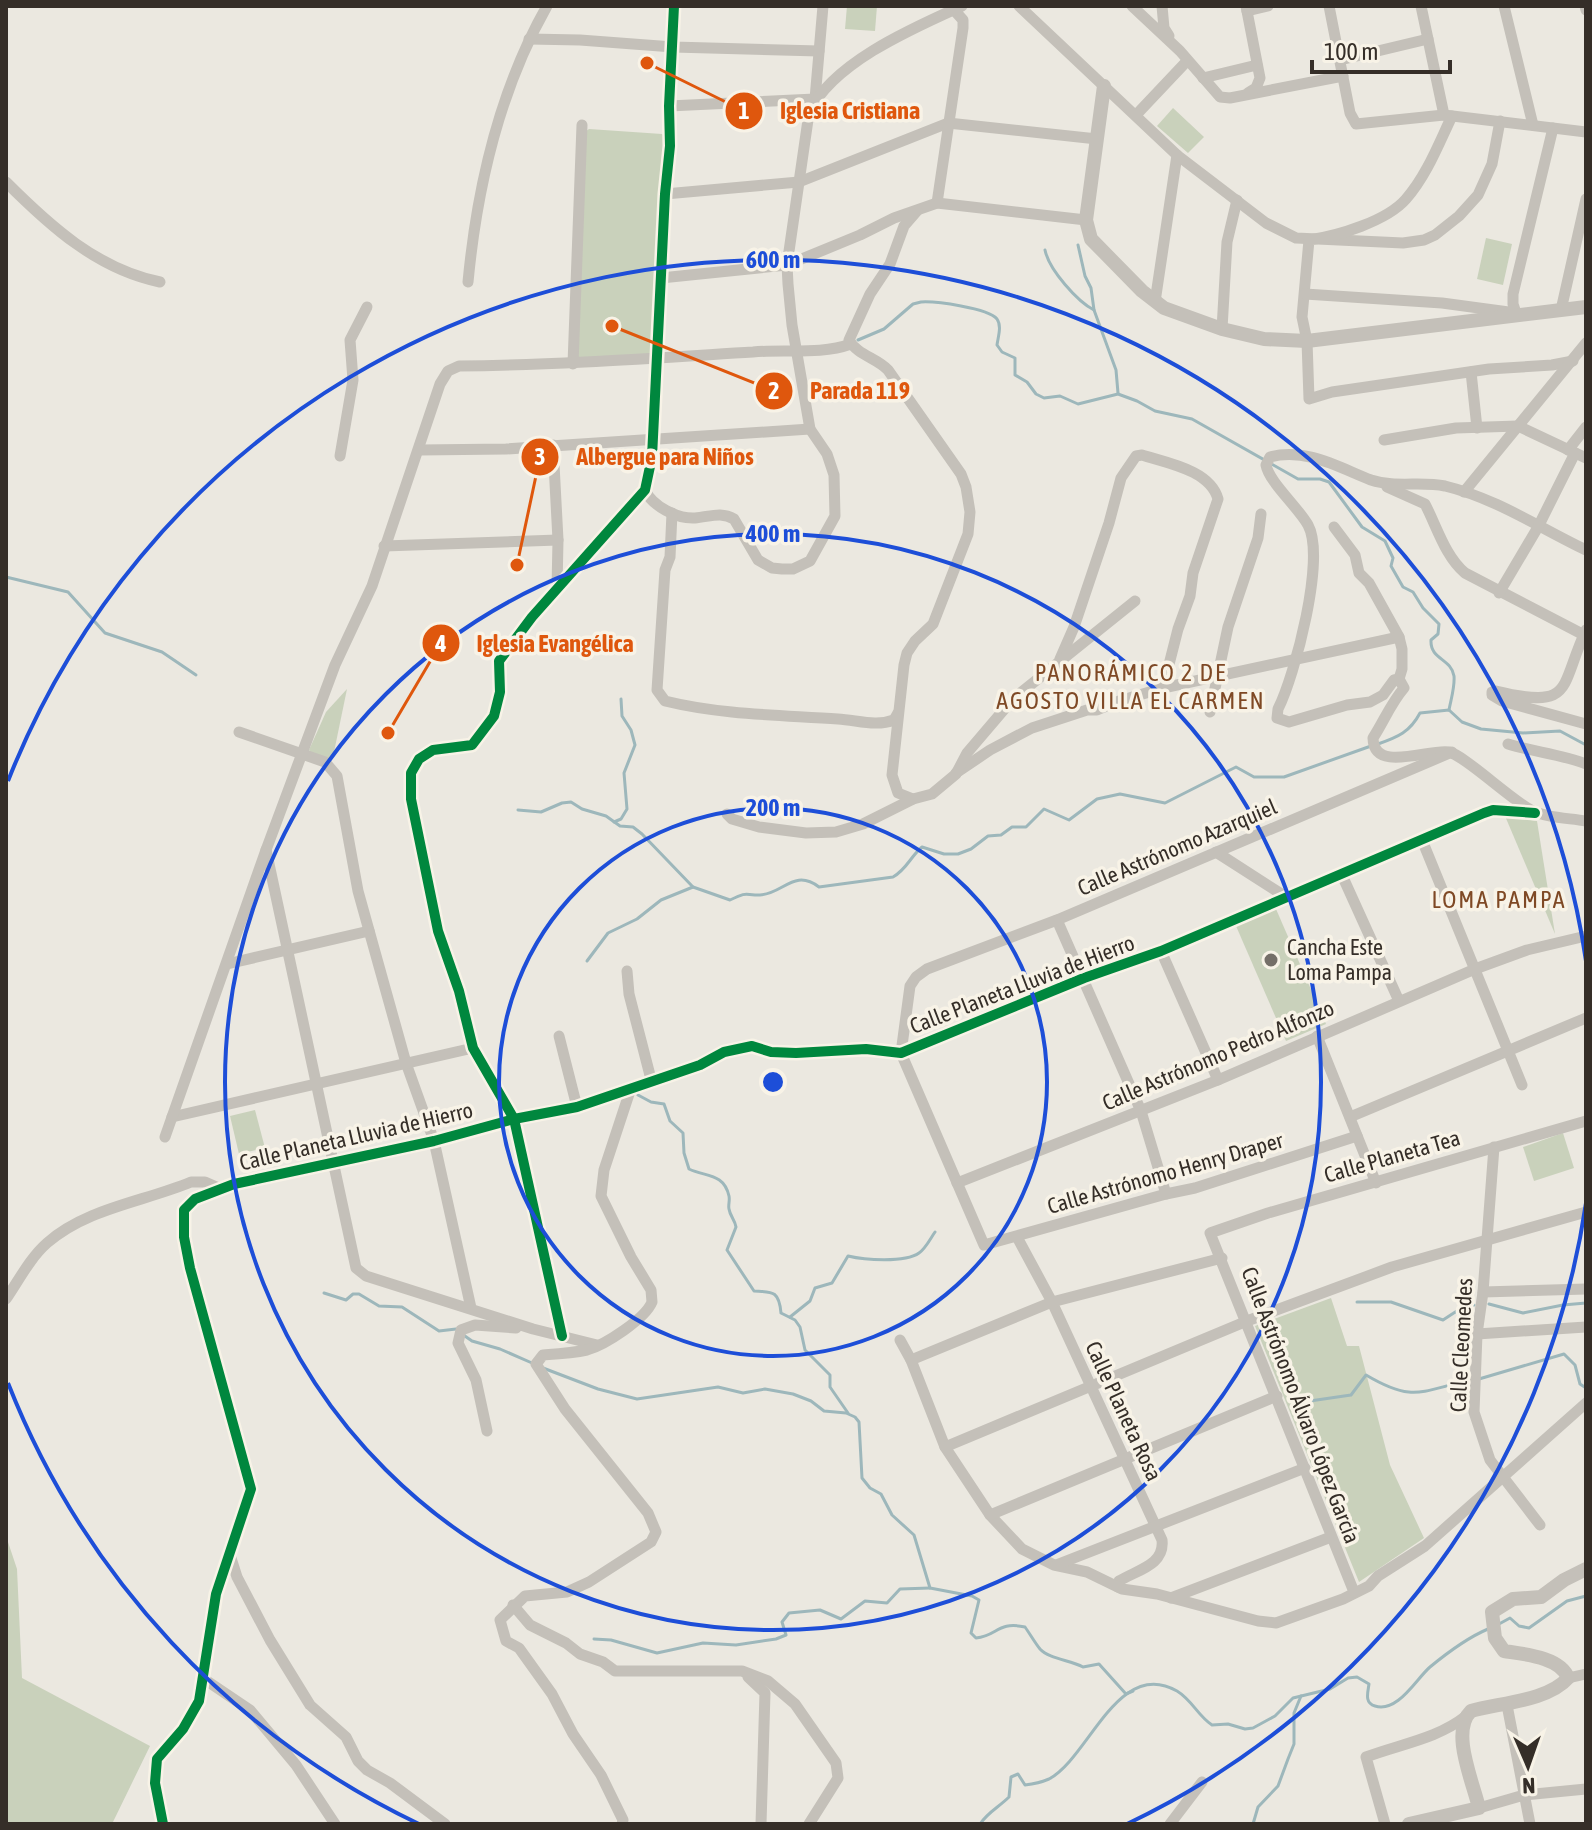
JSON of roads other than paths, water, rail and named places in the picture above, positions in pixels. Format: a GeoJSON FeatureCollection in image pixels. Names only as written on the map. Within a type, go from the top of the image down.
{"type":"FeatureCollection","features":[{"type":"Feature","properties":{"kind":"street"},"geometry":{"type":"LineString","coordinates":[[468,282],[476,220],[500,118],[529,39],[547,6]]}},
{"type":"Feature","properties":{"kind":"street"},"geometry":{"type":"LineString","coordinates":[[674,6],[670,146],[652,440],[645,490],[649,499],[672,513],[692,518],[728,515],[739,524],[751,551],[765,565],[782,569],[803,566],[815,555],[832,526],[836,505],[834,475],[827,454],[810,429],[792,325],[787,265],[809,113],[815,99],[823,6]]}},
{"type":"Feature","properties":{"kind":"street"},"geometry":{"type":"LineString","coordinates":[[1019,6],[1177,155],[1284,233],[1309,240],[1403,243],[1435,235],[1459,216],[1478,195],[1492,164],[1500,121]]}},
{"type":"Feature","properties":{"kind":"street"},"geometry":{"type":"LineString","coordinates":[[1132,6],[1184,56]]}},
{"type":"Feature","properties":{"kind":"street"},"geometry":{"type":"LineString","coordinates":[[1162,6],[1164,28],[1220,97],[1230,98],[1343,76]]}},
{"type":"Feature","properties":{"kind":"street"},"geometry":{"type":"LineString","coordinates":[[1248,94],[1259,83],[1247,8],[1268,6]]}},
{"type":"Feature","properties":{"kind":"street"},"geometry":{"type":"LineString","coordinates":[[1329,6],[1350,113],[1356,124],[1448,115],[1586,132]]}},
{"type":"Feature","properties":{"kind":"street"},"geometry":{"type":"LineString","coordinates":[[1309,240],[1357,228],[1398,206],[1420,180],[1448,115],[1421,6]]}},
{"type":"Feature","properties":{"kind":"street"},"geometry":{"type":"LineString","coordinates":[[1504,6],[1533,125]]}},
{"type":"Feature","properties":{"kind":"street"},"geometry":{"type":"LineString","coordinates":[[669,106],[815,99],[841,74],[882,46],[958,8],[963,28],[937,203]]}},
{"type":"Feature","properties":{"kind":"street"},"geometry":{"type":"LineString","coordinates":[[529,39],[819,51]]}},
{"type":"Feature","properties":{"kind":"street"},"geometry":{"type":"LineString","coordinates":[[1340,60],[1428,39]]}},
{"type":"Feature","properties":{"kind":"street"},"geometry":{"type":"LineString","coordinates":[[1136,115],[1184,56]]}},
{"type":"Feature","properties":{"kind":"street"},"geometry":{"type":"LineString","coordinates":[[1203,78],[1257,65]]}},
{"type":"Feature","properties":{"kind":"street"},"geometry":{"type":"LineString","coordinates":[[1104,86],[1086,220],[1091,239],[1164,308],[1222,329],[1264,339],[1307,341],[1516,313],[1586,307]]}},
{"type":"Feature","properties":{"kind":"street"},"geometry":{"type":"LineString","coordinates":[[665,194],[799,182],[948,123],[1097,139]]}},
{"type":"Feature","properties":{"kind":"street"},"geometry":{"type":"LineString","coordinates":[[573,364],[582,125]]}},
{"type":"Feature","properties":{"kind":"street"},"geometry":{"type":"LineString","coordinates":[[1516,313],[1513,294],[1553,128]]}},
{"type":"Feature","properties":{"kind":"street"},"geometry":{"type":"LineString","coordinates":[[1155,302],[1177,155]]}},
{"type":"Feature","properties":{"kind":"street"},"geometry":{"type":"LineString","coordinates":[[6,182],[39,215],[91,256],[137,276],[160,282]]}},
{"type":"Feature","properties":{"kind":"street"},"geometry":{"type":"LineString","coordinates":[[1561,310],[1586,199]]}},
{"type":"Feature","properties":{"kind":"street"},"geometry":{"type":"LineString","coordinates":[[1222,329],[1227,242],[1237,200]]}},
{"type":"Feature","properties":{"kind":"street"},"geometry":{"type":"LineString","coordinates":[[661,278],[787,265],[894,218],[937,203],[1086,220]]}},
{"type":"Feature","properties":{"kind":"street"},"geometry":{"type":"LineString","coordinates":[[913,799],[898,793],[893,786],[892,775],[907,653],[933,624],[968,534],[969,499],[961,474],[888,370],[851,344],[850,335],[863,315],[870,294],[890,264],[904,226],[917,211]]}},
{"type":"Feature","properties":{"kind":"street"},"geometry":{"type":"LineString","coordinates":[[1309,240],[1302,317],[1307,341],[1309,399],[1332,392],[1573,361]]}},
{"type":"Feature","properties":{"kind":"street"},"geometry":{"type":"LineString","coordinates":[[1305,294],[1442,303],[1516,313]]}},
{"type":"Feature","properties":{"kind":"street"},"geometry":{"type":"LineString","coordinates":[[340,456],[353,380],[350,340],[367,307]]}},
{"type":"Feature","properties":{"kind":"street"},"geometry":{"type":"LineString","coordinates":[[1464,492],[1586,343]]}},
{"type":"Feature","properties":{"kind":"street"},"geometry":{"type":"LineString","coordinates":[[165,1137],[339,654],[372,586],[420,450],[442,376],[453,368],[838,349],[851,344]]}},
{"type":"Feature","properties":{"kind":"street"},"geometry":{"type":"LineString","coordinates":[[1471,372],[1477,428]]}},
{"type":"Feature","properties":{"kind":"street"},"geometry":{"type":"LineString","coordinates":[[1384,440],[1456,428],[1518,426],[1576,454]]}},
{"type":"Feature","properties":{"kind":"street"},"geometry":{"type":"LineString","coordinates":[[1499,593],[1538,527],[1576,454],[1586,427]]}},
{"type":"Feature","properties":{"kind":"street"},"geometry":{"type":"LineString","coordinates":[[420,450],[506,449],[810,429]]}},
{"type":"Feature","properties":{"kind":"street"},"geometry":{"type":"LineString","coordinates":[[553,445],[557,588]]}},
{"type":"Feature","properties":{"kind":"street"},"geometry":{"type":"LineString","coordinates":[[1060,659],[1074,627],[1121,478],[1136,456],[1142,455],[1204,478],[1214,488],[1218,499],[1193,573],[1190,596],[1163,688]]}},
{"type":"Feature","properties":{"kind":"street"},"geometry":{"type":"LineString","coordinates":[[1399,679],[1394,680],[1383,695],[1370,702],[1283,722],[1277,718],[1297,660],[1314,539],[1294,503],[1269,475],[1267,461],[1275,456],[1296,455],[1338,464],[1425,504],[1437,533],[1459,568],[1499,593],[1585,634],[1563,690],[1555,695],[1526,697],[1496,691],[1492,695],[1502,701],[1586,724]]}},
{"type":"Feature","properties":{"kind":"street"},"geometry":{"type":"LineString","coordinates":[[1373,480],[1397,485],[1437,485],[1480,496],[1586,550]]}},
{"type":"Feature","properties":{"kind":"street"},"geometry":{"type":"LineString","coordinates":[[562,1336],[514,1119],[473,1048],[459,991],[438,931],[411,799],[411,773],[419,759],[433,750],[472,745],[494,716],[500,692],[499,661],[557,588],[645,490]]}},
{"type":"Feature","properties":{"kind":"street"},"geometry":{"type":"LineString","coordinates":[[672,513],[657,690],[665,701],[752,716],[787,715],[876,723],[894,720],[899,711]]}},
{"type":"Feature","properties":{"kind":"street"},"geometry":{"type":"LineString","coordinates":[[1210,712],[1235,603],[1261,526],[1261,514]]}},
{"type":"Feature","properties":{"kind":"street"},"geometry":{"type":"LineString","coordinates":[[1334,527],[1355,555],[1359,573],[1369,583],[1399,637],[1402,659],[1399,679]]}},
{"type":"Feature","properties":{"kind":"street"},"geometry":{"type":"LineString","coordinates":[[384,546],[558,540]]}},
{"type":"Feature","properties":{"kind":"street"},"geometry":{"type":"LineString","coordinates":[[956,774],[967,753],[1003,709],[1060,659],[1074,652],[1135,601]]}},
{"type":"Feature","properties":{"kind":"street"},"geometry":{"type":"LineString","coordinates":[[727,814],[732,819],[759,827],[821,834],[853,828],[913,799],[932,794],[990,750],[1032,728],[1163,688],[1399,637]]}},
{"type":"Feature","properties":{"kind":"street"},"geometry":{"type":"LineString","coordinates":[[1399,679],[1403,681],[1404,688],[1373,738],[1380,754],[1399,757],[1452,752],[1535,813]]}},
{"type":"Feature","properties":{"kind":"street"},"geometry":{"type":"LineString","coordinates":[[239,732],[325,762],[337,776],[358,891],[406,1063],[434,1141],[471,1308]]}},
{"type":"Feature","properties":{"kind":"street"},"geometry":{"type":"LineString","coordinates":[[1508,744],[1586,764]]}},
{"type":"Feature","properties":{"kind":"street","name":"Calle Astrónomo Azarquiel"},"geometry":{"type":"LineString","coordinates":[[901,1053],[907,998],[916,977],[927,969],[1057,920],[1452,752]]}},
{"type":"Feature","properties":{"kind":"street","name":"Calle Planeta Lluvia de Hierro"},"geometry":{"type":"LineString","coordinates":[[163,1824],[155,1783],[157,1759],[171,1746],[194,1714],[204,1679],[216,1594],[251,1489],[190,1268],[183,1218],[189,1203],[221,1189],[434,1141],[514,1119],[577,1107],[652,1083],[700,1065],[724,1052],[752,1046],[771,1052],[866,1049],[901,1053],[1084,978],[1161,951],[1493,810],[1586,821]]}},
{"type":"Feature","properties":{"kind":"street"},"geometry":{"type":"LineString","coordinates":[[1422,840],[1522,1085]]}},
{"type":"Feature","properties":{"kind":"street"},"geometry":{"type":"LineString","coordinates":[[266,850],[353,1262],[360,1273],[533,1329],[598,1346]]}},
{"type":"Feature","properties":{"kind":"street"},"geometry":{"type":"LineString","coordinates":[[1216,852],[1286,897]]}},
{"type":"Feature","properties":{"kind":"street"},"geometry":{"type":"LineString","coordinates":[[1341,873],[1399,1001]]}},
{"type":"Feature","properties":{"kind":"street"},"geometry":{"type":"LineString","coordinates":[[1057,920],[1141,1111],[1166,1194]]}},
{"type":"Feature","properties":{"kind":"street"},"geometry":{"type":"LineString","coordinates":[[227,964],[369,931]]}},
{"type":"Feature","properties":{"kind":"street","name":"Calle Astrónomo Pedro Alfonzo"},"geometry":{"type":"LineString","coordinates":[[957,1183],[1029,1152],[1218,1080],[1475,969],[1527,950],[1586,936]]}},
{"type":"Feature","properties":{"kind":"street"},"geometry":{"type":"LineString","coordinates":[[1161,951],[1218,1080]]}},
{"type":"Feature","properties":{"kind":"street"},"geometry":{"type":"LineString","coordinates":[[627,971],[629,994],[652,1083]]}},
{"type":"Feature","properties":{"kind":"street"},"geometry":{"type":"LineString","coordinates":[[1350,1117],[1586,1018]]}},
{"type":"Feature","properties":{"kind":"street"},"geometry":{"type":"LineString","coordinates":[[559,1036],[577,1107]]}},
{"type":"Feature","properties":{"kind":"street"},"geometry":{"type":"LineString","coordinates":[[1317,1036],[1376,1183]]}},
{"type":"Feature","properties":{"kind":"street"},"geometry":{"type":"LineString","coordinates":[[172,1117],[473,1048]]}},
{"type":"Feature","properties":{"kind":"street"},"geometry":{"type":"LineString","coordinates":[[901,1053],[957,1183]]}},
{"type":"Feature","properties":{"kind":"street"},"geometry":{"type":"LineString","coordinates":[[622,1824],[623,1820],[601,1775],[573,1734],[552,1694],[519,1648],[506,1641],[500,1620],[525,1596],[567,1592],[589,1582],[654,1538],[656,1527],[648,1513],[565,1409],[537,1367],[537,1360],[543,1355],[598,1346],[643,1314],[652,1302],[651,1290],[601,1196],[604,1170],[630,1091]]}},
{"type":"Feature","properties":{"kind":"street","name":"Calle Planeta Tea"},"geometry":{"type":"LineString","coordinates":[[1210,1233],[1586,1121]]}},
{"type":"Feature","properties":{"kind":"street","name":"Calle Astrónomo Henry Draper"},"geometry":{"type":"LineString","coordinates":[[957,1183],[984,1245],[1195,1188],[1357,1136]]}},
{"type":"Feature","properties":{"kind":"street","name":"Calle Cleomedes"},"geometry":{"type":"LineString","coordinates":[[1494,1147],[1477,1334],[1474,1412],[1490,1460],[1540,1525]]}},
{"type":"Feature","properties":{"kind":"street"},"geometry":{"type":"LineString","coordinates":[[6,1299],[45,1244],[85,1217],[191,1182],[205,1182],[221,1189]]}},
{"type":"Feature","properties":{"kind":"street"},"geometry":{"type":"LineString","coordinates":[[945,1447],[1247,1321],[1392,1267],[1586,1212]]}},
{"type":"Feature","properties":{"kind":"street","name":"Calle Astrónomo Álvaro López García"},"geometry":{"type":"LineString","coordinates":[[1210,1233],[1354,1592]]}},
{"type":"Feature","properties":{"kind":"street","name":"Calle Planeta Rosa"},"geometry":{"type":"LineString","coordinates":[[1017,1237],[1052,1302],[1162,1540],[1163,1550],[1159,1557],[1151,1565],[1119,1581],[1118,1587]]}},
{"type":"Feature","properties":{"kind":"street"},"geometry":{"type":"LineString","coordinates":[[911,1360],[1052,1302],[1222,1258]]}},
{"type":"Feature","properties":{"kind":"street"},"geometry":{"type":"LineString","coordinates":[[1483,1292],[1586,1289]]}},
{"type":"Feature","properties":{"kind":"street"},"geometry":{"type":"LineString","coordinates":[[487,1431],[476,1380],[458,1343],[461,1330],[475,1325],[533,1329]]}},
{"type":"Feature","properties":{"kind":"street"},"geometry":{"type":"LineString","coordinates":[[1477,1334],[1586,1327]]}},
{"type":"Feature","properties":{"kind":"street"},"geometry":{"type":"LineString","coordinates":[[900,1340],[945,1447],[990,1515],[1022,1549],[1054,1565],[1087,1572],[1118,1587],[1276,1623],[1343,1599],[1369,1586],[1378,1576],[1425,1546],[1586,1403]]}},
{"type":"Feature","properties":{"kind":"street"},"geometry":{"type":"LineString","coordinates":[[990,1515],[1277,1396]]}},
{"type":"Feature","properties":{"kind":"street"},"geometry":{"type":"LineString","coordinates":[[1054,1565],[1305,1468]]}},
{"type":"Feature","properties":{"kind":"street"},"geometry":{"type":"LineString","coordinates":[[1171,1598],[1331,1537]]}},
{"type":"Feature","properties":{"kind":"street"},"geometry":{"type":"LineString","coordinates":[[230,1555],[237,1577],[270,1640],[310,1705],[346,1737],[358,1761],[367,1770],[390,1783],[445,1824]]}},
{"type":"Feature","properties":{"kind":"street"},"geometry":{"type":"LineString","coordinates":[[1568,1678],[1563,1668],[1553,1663],[1504,1651],[1495,1638],[1492,1612],[1513,1599],[1541,1597],[1586,1569]]}},
{"type":"Feature","properties":{"kind":"street"},"geometry":{"type":"LineString","coordinates":[[513,1605],[530,1625],[615,1671],[742,1671],[768,1681],[795,1704],[836,1763],[838,1778],[809,1824]]}},
{"type":"Feature","properties":{"kind":"street"},"geometry":{"type":"LineString","coordinates":[[742,1671],[765,1693],[761,1824]]}},
{"type":"Feature","properties":{"kind":"street"},"geometry":{"type":"LineString","coordinates":[[1385,1824],[1366,1757],[1452,1727],[1471,1711],[1507,1705],[1555,1688],[1568,1678],[1586,1674]]}},
{"type":"Feature","properties":{"kind":"street"},"geometry":{"type":"LineString","coordinates":[[204,1679],[250,1710],[296,1765],[335,1824]]}},
{"type":"Feature","properties":{"kind":"street"},"geometry":{"type":"LineString","coordinates":[[1507,1705],[1530,1824]]}},
{"type":"Feature","properties":{"kind":"street"},"geometry":{"type":"LineString","coordinates":[[1466,1716],[1461,1737],[1479,1808]]}},
{"type":"Feature","properties":{"kind":"street"},"geometry":{"type":"LineString","coordinates":[[1170,1824],[1202,1782]]}},
{"type":"Feature","properties":{"kind":"street"},"geometry":{"type":"LineString","coordinates":[[1409,1824],[1524,1795],[1586,1789]]}},
{"type":"Feature","properties":{"kind":"waterway"},"geometry":{"type":"LineString","coordinates":[[1078,245],[1094,310]]}},
{"type":"Feature","properties":{"kind":"waterway"},"geometry":{"type":"LineString","coordinates":[[1045,250],[1052,267],[1065,284],[1094,310],[1116,370],[1118,393]]}},
{"type":"Feature","properties":{"kind":"waterway"},"geometry":{"type":"LineString","coordinates":[[858,340],[884,329],[913,304],[921,302],[949,304],[983,312],[997,319],[997,345],[1002,352],[1015,358],[1015,375],[1044,398],[1060,396],[1078,404],[1118,394],[1155,411],[1192,419],[1298,479],[1329,482],[1362,527],[1385,541],[1393,558],[1391,566],[1403,587],[1413,592],[1439,624],[1438,634],[1431,640],[1434,652],[1449,666],[1454,676],[1449,710]]}},
{"type":"Feature","properties":{"kind":"waterway"},"geometry":{"type":"LineString","coordinates":[[6,577],[68,592],[105,633],[162,652],[196,675]]}},
{"type":"Feature","properties":{"kind":"waterway"},"geometry":{"type":"LineString","coordinates":[[614,822],[621,819],[627,809],[624,773],[635,745],[631,730],[622,716],[621,699]]}},
{"type":"Feature","properties":{"kind":"waterway"},"geometry":{"type":"LineString","coordinates":[[1378,744],[1403,733],[1420,713],[1449,710],[1462,722],[1481,729],[1523,733],[1560,731],[1586,745]]}},
{"type":"Feature","properties":{"kind":"waterway"},"geometry":{"type":"LineString","coordinates":[[518,810],[541,812],[571,802],[582,809],[606,816],[620,826],[633,827],[693,887],[730,900],[743,894],[768,894],[802,880],[819,887],[893,877],[922,847],[944,854],[958,854],[971,849],[988,836],[1001,835],[1012,827],[1026,827],[1044,809],[1069,820],[1097,799],[1120,794],[1165,803],[1236,767],[1254,777],[1284,777],[1371,746]]}},
{"type":"Feature","properties":{"kind":"waterway"},"geometry":{"type":"LineString","coordinates":[[587,961],[608,933],[637,919],[661,900],[693,887]]}},
{"type":"Feature","properties":{"kind":"waterway"},"geometry":{"type":"LineString","coordinates":[[638,1095],[664,1104],[670,1121],[683,1133],[689,1169],[719,1179],[727,1189],[736,1227],[727,1250],[754,1291],[774,1294],[781,1313],[795,1320],[800,1327],[805,1350],[830,1375],[830,1387],[848,1413]]}},
{"type":"Feature","properties":{"kind":"waterway"},"geometry":{"type":"LineString","coordinates":[[790,1317],[810,1301],[815,1288],[832,1283],[848,1256],[884,1260],[913,1256],[924,1249],[935,1232]]}},
{"type":"Feature","properties":{"kind":"waterway"},"geometry":{"type":"LineString","coordinates":[[324,1293],[346,1300],[353,1294],[359,1294],[379,1306],[402,1307],[439,1331],[456,1329]]}},
{"type":"Feature","properties":{"kind":"waterway"},"geometry":{"type":"LineString","coordinates":[[1357,1302],[1391,1302],[1443,1320],[1466,1305],[1474,1305]]}},
{"type":"Feature","properties":{"kind":"waterway"},"geometry":{"type":"LineString","coordinates":[[1489,1304],[1523,1313],[1586,1303]]}},
{"type":"Feature","properties":{"kind":"waterway"},"geometry":{"type":"LineString","coordinates":[[1263,1327],[1283,1377],[1303,1402],[1351,1395],[1366,1375],[1408,1392],[1472,1380]]}},
{"type":"Feature","properties":{"kind":"waterway"},"geometry":{"type":"LineString","coordinates":[[462,1334],[472,1341],[532,1363]]}},
{"type":"Feature","properties":{"kind":"waterway"},"geometry":{"type":"LineString","coordinates":[[1479,1379],[1564,1354],[1575,1365],[1580,1384],[1586,1388]]}},
{"type":"Feature","properties":{"kind":"waterway"},"geometry":{"type":"LineString","coordinates":[[543,1368],[598,1389],[637,1399],[718,1387],[743,1393],[765,1389],[793,1394],[811,1401],[824,1411],[855,1417],[859,1422],[862,1478],[870,1488],[881,1494],[892,1515],[914,1535],[930,1588],[979,1600],[971,1633],[976,1638],[1003,1627],[1025,1627],[1044,1652],[1083,1667],[1099,1664],[1126,1694],[1133,1691]]}},
{"type":"Feature","properties":{"kind":"waterway"},"geometry":{"type":"LineString","coordinates":[[594,1639],[611,1640],[657,1653],[703,1643],[736,1645],[776,1639],[786,1635],[782,1622],[789,1613],[820,1610],[841,1619],[865,1601],[887,1603],[900,1589],[930,1588]]}},
{"type":"Feature","properties":{"kind":"waterway"},"geometry":{"type":"LineString","coordinates":[[1499,1624],[1510,1618],[1519,1626],[1529,1628],[1567,1601],[1586,1596]]}},
{"type":"Feature","properties":{"kind":"waterway"},"geometry":{"type":"LineString","coordinates":[[980,1824],[1009,1797],[1011,1777],[1018,1774],[1025,1785],[1049,1779],[1064,1768],[1121,1698],[1138,1687],[1156,1684],[1177,1691],[1212,1725],[1228,1724],[1245,1729],[1275,1716],[1293,1698],[1330,1689],[1348,1678],[1357,1677],[1369,1684],[1369,1702],[1383,1707],[1399,1700],[1444,1656],[1488,1629]]}},
{"type":"Feature","properties":{"kind":"waterway"},"geometry":{"type":"LineString","coordinates":[[1253,1824],[1258,1807],[1278,1786],[1294,1744],[1294,1713],[1301,1696]]}},
{"type":"Feature","properties":{"kind":"place","name":"Iglesia Cristiana"},"geometry":{"type":"Point","coordinates":[647,63]}},
{"type":"Feature","properties":{"kind":"place","name":"Parada 119"},"geometry":{"type":"Point","coordinates":[612,326]}},
{"type":"Feature","properties":{"kind":"place","name":"Albergue para Niños"},"geometry":{"type":"Point","coordinates":[517,565]}},
{"type":"Feature","properties":{"kind":"place","name":"Iglesia Evangélica"},"geometry":{"type":"Point","coordinates":[388,733]}},
{"type":"Feature","properties":{"kind":"place","name":"Cancha Este Loma Pampa"},"geometry":{"type":"Point","coordinates":[1271,960]}},
{"type":"Feature","properties":{"kind":"district","name":"PANORÁMICO 2 DE AGOSTO VILLA EL CARMEN"},"geometry":{"type":"Point","coordinates":[1131,686]}},
{"type":"Feature","properties":{"kind":"district","name":"LOMA PAMPA"},"geometry":{"type":"Point","coordinates":[1499,899]}}]}
